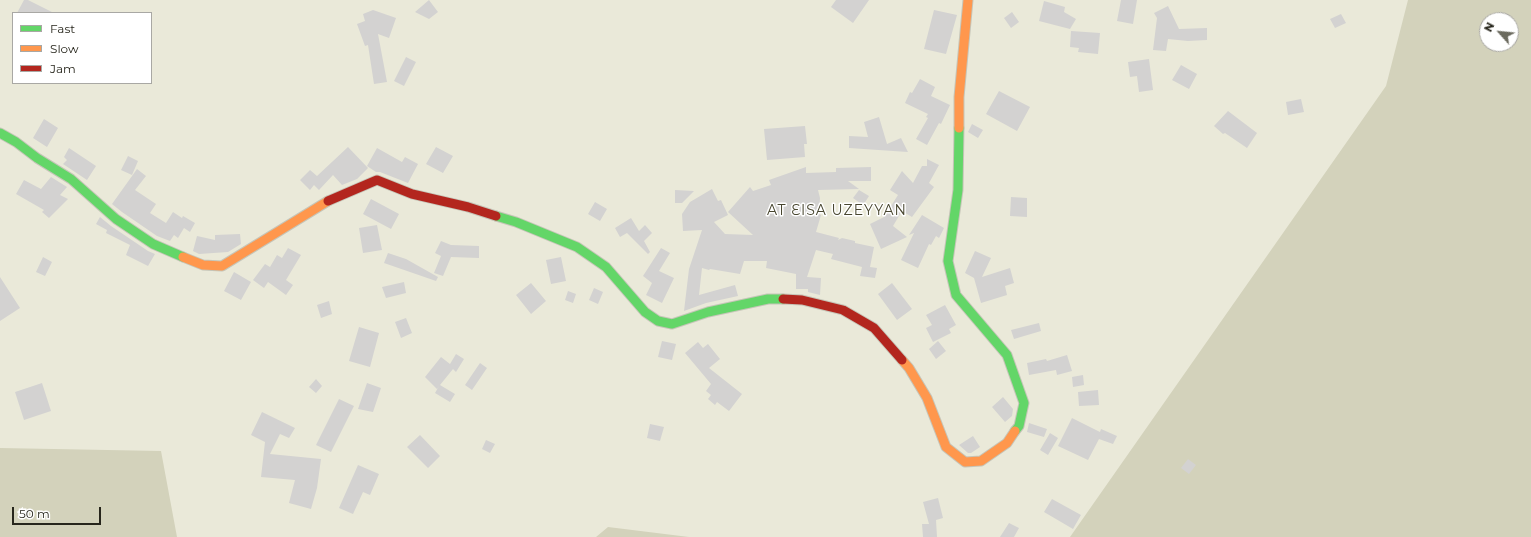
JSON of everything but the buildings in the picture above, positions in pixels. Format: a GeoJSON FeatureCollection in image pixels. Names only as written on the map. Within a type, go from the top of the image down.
{"type":"FeatureCollection","features":[{"type":"Feature","properties":{"kind":"street"},"geometry":{"type":"LineString","coordinates":[[0,134],[16,142],[37,158],[71,179],[116,219],[153,244],[203,265],[222,266],[333,198],[377,180],[412,194],[468,207],[516,222],[577,247],[606,268],[645,312],[658,321],[672,324],[708,312],[768,299],[802,300],[843,310],[874,328],[910,368],[927,398],[946,446],[965,462],[981,461],[1007,443],[1019,426],[1024,403],[1007,355],[956,295],[948,261],[958,190],[959,97],[968,0]]}},
{"type":"Feature","properties":{"kind":"green space"},"geometry":{"type":"Polygon","coordinates":[[[1408,0],[1531,0],[1531,537],[1070,537],[1386,86],[1408,0]]]}},
{"type":"Feature","properties":{"kind":"green space"},"geometry":{"type":"Polygon","coordinates":[[[0,448],[161,451],[177,537],[0,537],[0,448]]]}},
{"type":"Feature","properties":{"kind":"green space"},"geometry":{"type":"Polygon","coordinates":[[[608,527],[689,537],[596,537],[608,527]]]}},
{"type":"Feature","properties":{"kind":"traffic: fast"},"geometry":{"type":"LineString","coordinates":[[959,128],[958,190],[948,261],[956,295],[1007,355],[1024,403],[1019,426],[1015,431]]}},
{"type":"Feature","properties":{"kind":"traffic: fast"},"geometry":{"type":"LineString","coordinates":[[0,133],[71,179],[116,219],[153,244],[183,257]]}},
{"type":"Feature","properties":{"kind":"traffic: fast"},"geometry":{"type":"LineString","coordinates":[[496,216],[516,222],[577,247],[606,267],[645,312],[658,321],[672,324],[708,312],[768,299],[783,299]]}},
{"type":"Feature","properties":{"kind":"traffic: slow"},"geometry":{"type":"LineString","coordinates":[[959,128],[959,97],[968,0]]}},
{"type":"Feature","properties":{"kind":"traffic: slow"},"geometry":{"type":"LineString","coordinates":[[183,257],[203,265],[222,266],[328,201]]}},
{"type":"Feature","properties":{"kind":"traffic: slow"},"geometry":{"type":"LineString","coordinates":[[902,360],[909,368],[927,398],[946,447],[965,462],[981,461],[1007,443],[1015,431]]}},
{"type":"Feature","properties":{"kind":"traffic: jam"},"geometry":{"type":"LineString","coordinates":[[328,201],[377,180],[412,194],[468,207],[496,216]]}},
{"type":"Feature","properties":{"kind":"traffic: jam"},"geometry":{"type":"LineString","coordinates":[[783,299],[802,300],[843,310],[874,328],[902,360]]}},
{"type":"Feature","properties":{"kind":"district","name":"AT ƐISA UZEYYAN"},"geometry":{"type":"Point","coordinates":[837,211]}}]}
